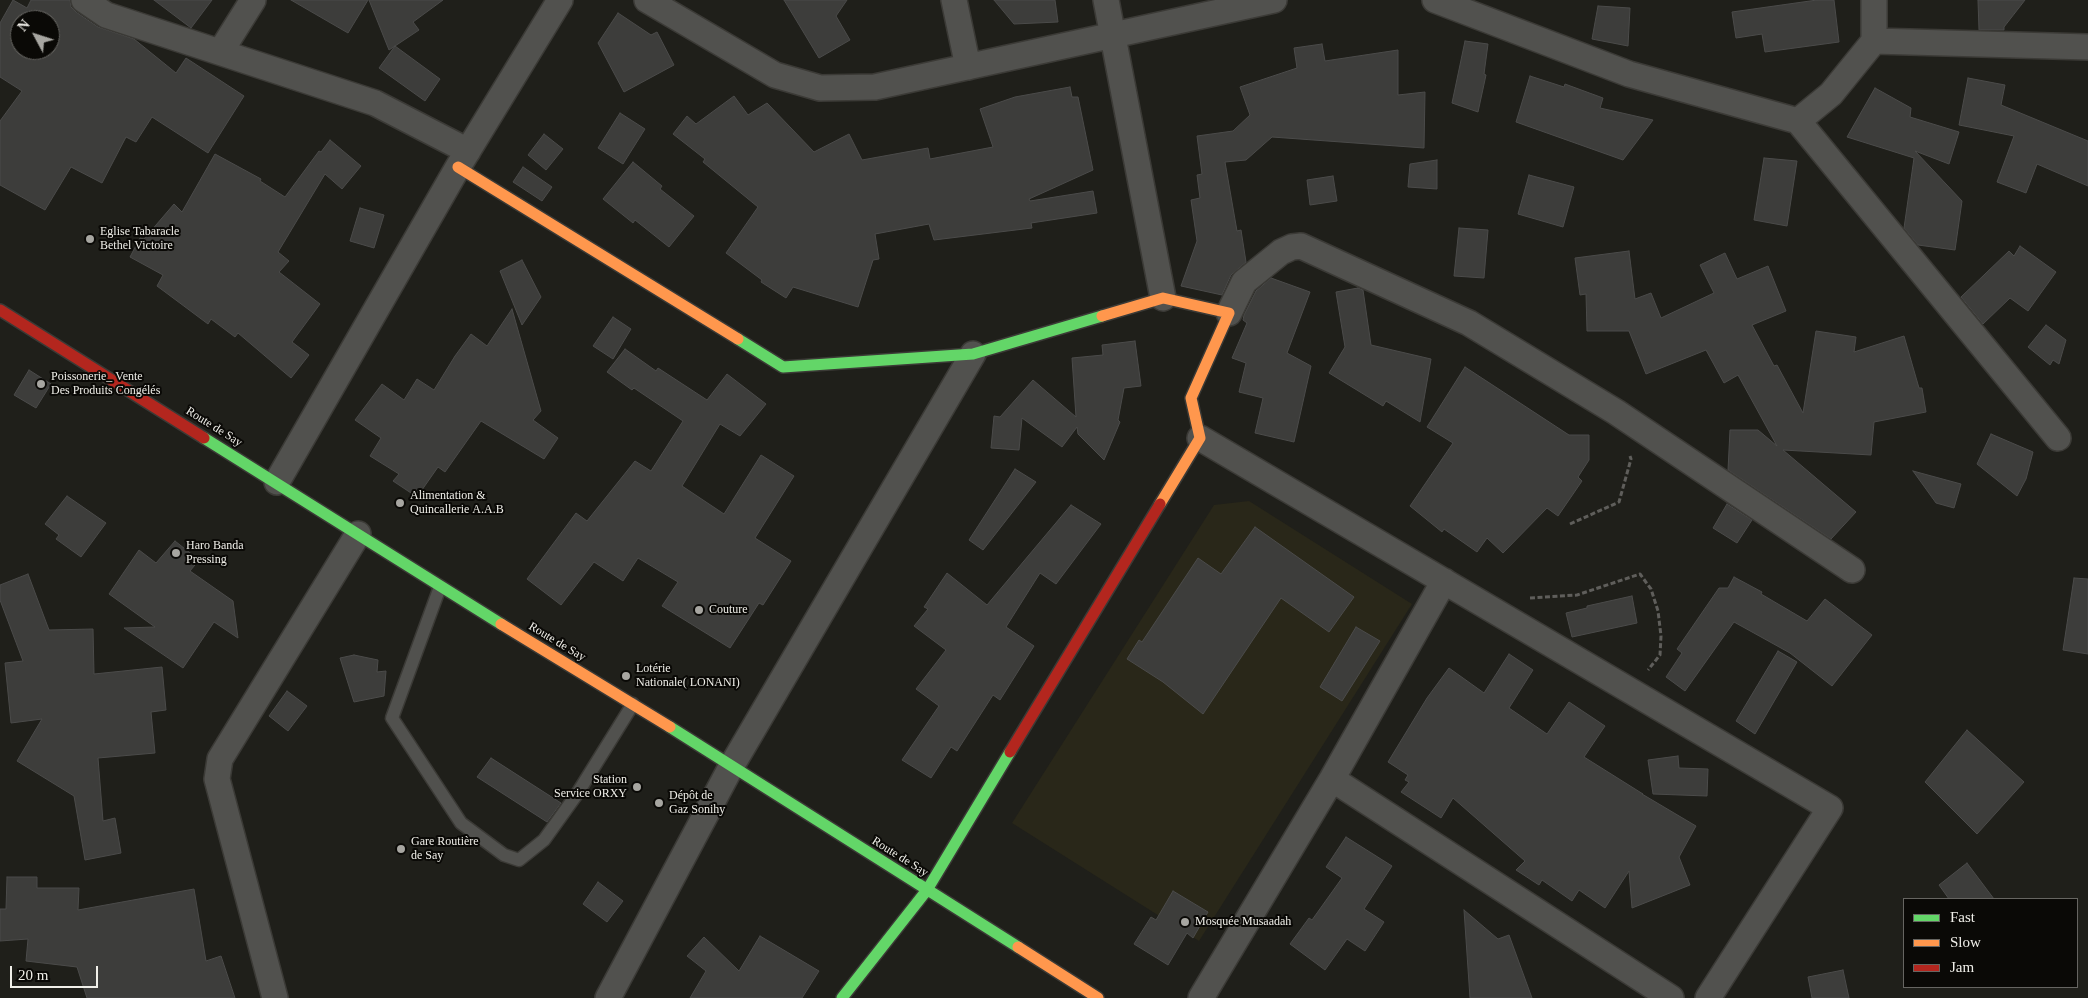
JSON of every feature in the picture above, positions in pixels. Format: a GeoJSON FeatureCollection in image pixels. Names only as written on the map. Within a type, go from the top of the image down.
{"type":"FeatureCollection","features":[{"type":"Feature","properties":{"kind":"street"},"geometry":{"type":"LineString","coordinates":[[84,0],[106,15],[221,51],[375,103],[783,367],[973,354],[1163,298],[1229,313]]}},
{"type":"Feature","properties":{"kind":"street"},"geometry":{"type":"LineString","coordinates":[[221,51],[253,0]]}},
{"type":"Feature","properties":{"kind":"street"},"geometry":{"type":"LineString","coordinates":[[277,482],[463,159],[560,0]]}},
{"type":"Feature","properties":{"kind":"street"},"geometry":{"type":"LineString","coordinates":[[647,0],[775,75],[820,88],[875,87],[1274,0]]}},
{"type":"Feature","properties":{"kind":"street"},"geometry":{"type":"LineString","coordinates":[[954,0],[968,66]]}},
{"type":"Feature","properties":{"kind":"street"},"geometry":{"type":"LineString","coordinates":[[1106,0],[1163,298]]}},
{"type":"Feature","properties":{"kind":"street"},"geometry":{"type":"LineString","coordinates":[[1435,0],[1629,74],[1798,122],[2058,438]]}},
{"type":"Feature","properties":{"kind":"street"},"geometry":{"type":"LineString","coordinates":[[1798,122],[1831,94],[1874,41],[1874,0]]}},
{"type":"Feature","properties":{"kind":"street"},"geometry":{"type":"LineString","coordinates":[[1874,41],[2088,47]]}},
{"type":"Feature","properties":{"kind":"street"},"geometry":{"type":"LineString","coordinates":[[842,998],[927,890],[1200,438],[1191,398],[1244,282],[1281,252],[1292,247],[1301,246],[1469,323],[1616,412],[1852,570]]}},
{"type":"Feature","properties":{"kind":"street","name":"Route de Say"},"geometry":{"type":"LineString","coordinates":[[0,310],[440,586],[633,704],[1098,998]]}},
{"type":"Feature","properties":{"kind":"street"},"geometry":{"type":"LineString","coordinates":[[608,998],[731,767],[973,354]]}},
{"type":"Feature","properties":{"kind":"street"},"geometry":{"type":"LineString","coordinates":[[1200,438],[1830,808],[1708,998]]}},
{"type":"Feature","properties":{"kind":"street"},"geometry":{"type":"LineString","coordinates":[[275,998],[218,779],[220,759],[358,534]]}},
{"type":"Feature","properties":{"kind":"street"},"geometry":{"type":"LineString","coordinates":[[1201,998],[1332,779],[1444,582]]}},
{"type":"Feature","properties":{"kind":"street"},"geometry":{"type":"LineString","coordinates":[[1332,779],[1672,998]]}},
{"type":"Feature","properties":{"kind":"lane"},"geometry":{"type":"LineString","coordinates":[[440,586],[392,718],[461,823],[504,855],[519,860],[544,840],[577,794],[633,704]]}},
{"type":"Feature","properties":{"kind":"path"},"geometry":{"type":"LineString","coordinates":[[1570,524],[1619,502],[1631,459],[1616,412]]}},
{"type":"Feature","properties":{"kind":"path"},"geometry":{"type":"LineString","coordinates":[[1523,598],[1577,596],[1640,574],[1651,589],[1658,611],[1661,636],[1660,655],[1630,691]]}},
{"type":"Feature","properties":{"kind":"shaded area"},"geometry":{"type":"Polygon","coordinates":[[[1249,501],[1412,604],[1199,941],[1012,823],[1214,505],[1249,501]]]}},
{"type":"Feature","properties":{"kind":"building"},"geometry":{"type":"Polygon","coordinates":[[[13,0],[27,8],[31,0],[70,0],[71,7],[76,12],[98,27],[134,39],[176,73],[186,58],[244,96],[208,153],[152,117],[136,142],[126,137],[102,183],[71,167],[45,210],[0,185],[0,121],[22,91],[0,77],[0,23],[13,0]]]}},
{"type":"Feature","properties":{"kind":"building"},"geometry":{"type":"Polygon","coordinates":[[[154,0],[212,0],[191,28],[154,0]]]}},
{"type":"Feature","properties":{"kind":"building"},"geometry":{"type":"Polygon","coordinates":[[[291,0],[368,0],[348,33],[291,0]]]}},
{"type":"Feature","properties":{"kind":"building"},"geometry":{"type":"Polygon","coordinates":[[[369,0],[443,0],[413,22],[419,30],[389,50],[369,0]]]}},
{"type":"Feature","properties":{"kind":"building"},"geometry":{"type":"Polygon","coordinates":[[[784,0],[847,0],[836,16],[850,40],[819,58],[784,0]]]}},
{"type":"Feature","properties":{"kind":"building"},"geometry":{"type":"Polygon","coordinates":[[[994,0],[1055,0],[1058,22],[1014,24],[994,0]]]}},
{"type":"Feature","properties":{"kind":"building"},"geometry":{"type":"Polygon","coordinates":[[[1817,0],[1834,0],[1839,42],[1765,52],[1762,34],[1736,38],[1732,12],[1817,0]]]}},
{"type":"Feature","properties":{"kind":"building"},"geometry":{"type":"Polygon","coordinates":[[[1978,0],[2025,0],[2004,27],[2004,30],[1979,30],[1978,0]]]}},
{"type":"Feature","properties":{"kind":"building"},"geometry":{"type":"Polygon","coordinates":[[[1598,6],[1630,8],[1628,46],[1592,39],[1598,6]]]}},
{"type":"Feature","properties":{"kind":"building"},"geometry":{"type":"Polygon","coordinates":[[[618,13],[651,35],[657,32],[674,65],[624,92],[598,43],[618,13]]]}},
{"type":"Feature","properties":{"kind":"building"},"geometry":{"type":"Polygon","coordinates":[[[1465,41],[1488,44],[1484,74],[1486,75],[1478,112],[1452,103],[1465,41]]]}},
{"type":"Feature","properties":{"kind":"building"},"geometry":{"type":"Polygon","coordinates":[[[1322,44],[1325,61],[1398,50],[1398,95],[1425,92],[1424,148],[1272,137],[1246,160],[1225,162],[1237,231],[1241,230],[1246,262],[1231,275],[1222,295],[1181,286],[1197,241],[1191,200],[1200,198],[1197,175],[1202,174],[1197,136],[1233,131],[1250,115],[1240,87],[1297,68],[1294,48],[1322,44]]]}},
{"type":"Feature","properties":{"kind":"building"},"geometry":{"type":"Polygon","coordinates":[[[395,46],[440,79],[425,101],[379,68],[395,46]]]}},
{"type":"Feature","properties":{"kind":"building"},"geometry":{"type":"Polygon","coordinates":[[[1530,76],[1564,87],[1565,84],[1603,98],[1600,108],[1653,120],[1623,160],[1516,122],[1530,76]]]}},
{"type":"Feature","properties":{"kind":"building"},"geometry":{"type":"Polygon","coordinates":[[[1968,78],[2005,85],[2001,105],[2088,141],[2088,186],[2037,164],[2026,193],[1997,182],[2014,136],[1959,125],[1968,78]]]}},
{"type":"Feature","properties":{"kind":"building"},"geometry":{"type":"Polygon","coordinates":[[[1070,87],[1072,97],[1078,97],[1093,170],[1029,199],[1030,201],[1093,191],[1097,213],[1031,223],[1032,228],[934,240],[929,224],[875,234],[879,259],[873,260],[858,307],[793,287],[786,298],[761,282],[762,280],[726,253],[758,207],[703,162],[705,159],[673,134],[687,116],[696,124],[734,96],[748,115],[767,103],[814,152],[849,134],[862,160],[928,148],[930,159],[993,147],[980,109],[1015,97],[1070,87]]]}},
{"type":"Feature","properties":{"kind":"building"},"geometry":{"type":"Polygon","coordinates":[[[1875,88],[1911,108],[1910,117],[1959,132],[1949,164],[1915,151],[1962,201],[1955,250],[1918,245],[1904,228],[1914,158],[1847,137],[1875,88]]]}},
{"type":"Feature","properties":{"kind":"building"},"geometry":{"type":"Polygon","coordinates":[[[620,113],[645,129],[623,164],[598,148],[620,113]]]}},
{"type":"Feature","properties":{"kind":"building"},"geometry":{"type":"Polygon","coordinates":[[[544,134],[563,149],[546,170],[528,155],[544,134]]]}},
{"type":"Feature","properties":{"kind":"building"},"geometry":{"type":"Polygon","coordinates":[[[330,140],[361,166],[342,189],[325,174],[278,252],[289,261],[279,272],[320,304],[292,342],[309,355],[291,378],[238,333],[235,337],[211,319],[208,324],[157,286],[163,275],[130,257],[140,238],[144,239],[174,204],[182,212],[215,154],[261,179],[260,181],[285,197],[319,151],[321,152],[330,140]]]}},
{"type":"Feature","properties":{"kind":"building"},"geometry":{"type":"Polygon","coordinates":[[[1764,158],[1797,161],[1787,226],[1754,220],[1764,158]]]}},
{"type":"Feature","properties":{"kind":"building"},"geometry":{"type":"Polygon","coordinates":[[[1437,160],[1437,189],[1408,187],[1410,164],[1437,160]]]}},
{"type":"Feature","properties":{"kind":"building"},"geometry":{"type":"Polygon","coordinates":[[[633,162],[662,186],[660,189],[694,216],[669,247],[635,220],[633,223],[603,199],[633,162]]]}},
{"type":"Feature","properties":{"kind":"building"},"geometry":{"type":"Polygon","coordinates":[[[523,167],[552,187],[542,201],[513,182],[523,167]]]}},
{"type":"Feature","properties":{"kind":"building"},"geometry":{"type":"Polygon","coordinates":[[[1529,175],[1574,187],[1563,227],[1518,214],[1529,175]]]}},
{"type":"Feature","properties":{"kind":"building"},"geometry":{"type":"Polygon","coordinates":[[[1333,176],[1337,201],[1310,205],[1307,180],[1333,176]]]}},
{"type":"Feature","properties":{"kind":"building"},"geometry":{"type":"Polygon","coordinates":[[[360,208],[384,215],[374,248],[350,241],[360,208]]]}},
{"type":"Feature","properties":{"kind":"building"},"geometry":{"type":"Polygon","coordinates":[[[1459,228],[1488,230],[1484,278],[1454,276],[1459,228]]]}},
{"type":"Feature","properties":{"kind":"building"},"geometry":{"type":"Polygon","coordinates":[[[2020,246],[2056,272],[2028,311],[2010,298],[1983,324],[1961,297],[2009,251],[2014,256],[2020,246]]]}},
{"type":"Feature","properties":{"kind":"building"},"geometry":{"type":"Polygon","coordinates":[[[1629,251],[1635,299],[1651,293],[1661,318],[1714,293],[1700,265],[1725,253],[1737,279],[1768,266],[1786,311],[1752,325],[1774,366],[1777,365],[1803,413],[1816,331],[1856,337],[1854,352],[1904,336],[1919,388],[1922,388],[1926,412],[1874,422],[1871,455],[1783,450],[1856,512],[1831,539],[1728,470],[1730,430],[1758,430],[1777,446],[1738,375],[1724,383],[1706,350],[1646,374],[1629,331],[1587,331],[1586,294],[1580,295],[1575,258],[1629,251]]]}},
{"type":"Feature","properties":{"kind":"building"},"geometry":{"type":"Polygon","coordinates":[[[522,260],[541,297],[522,325],[500,271],[522,260]]]}},
{"type":"Feature","properties":{"kind":"building"},"geometry":{"type":"Polygon","coordinates":[[[1271,278],[1310,292],[1287,353],[1311,366],[1294,442],[1255,433],[1263,398],[1239,392],[1246,363],[1232,358],[1247,323],[1243,320],[1244,315],[1256,291],[1271,278]]]}},
{"type":"Feature","properties":{"kind":"building"},"geometry":{"type":"Polygon","coordinates":[[[1358,288],[1363,290],[1371,345],[1431,359],[1420,422],[1386,401],[1383,406],[1329,373],[1345,347],[1336,292],[1358,288]]]}},
{"type":"Feature","properties":{"kind":"building"},"geometry":{"type":"Polygon","coordinates":[[[512,309],[541,411],[533,420],[558,438],[544,459],[481,421],[445,472],[438,467],[417,497],[393,481],[399,474],[370,456],[381,438],[355,420],[382,384],[404,400],[417,379],[434,390],[471,334],[487,346],[512,309]]]}},
{"type":"Feature","properties":{"kind":"building"},"geometry":{"type":"Polygon","coordinates":[[[613,317],[631,329],[613,359],[593,346],[613,317]]]}},
{"type":"Feature","properties":{"kind":"building"},"geometry":{"type":"Polygon","coordinates":[[[2046,325],[2066,340],[2059,364],[2053,360],[2050,365],[2028,347],[2046,325]]]}},
{"type":"Feature","properties":{"kind":"building"},"geometry":{"type":"Polygon","coordinates":[[[1135,341],[1141,386],[1124,388],[1118,420],[1120,422],[1104,460],[1078,434],[1077,427],[1062,447],[1022,418],[1019,450],[991,448],[994,416],[1000,417],[1033,380],[1076,417],[1072,358],[1103,355],[1102,345],[1135,341]]]}},
{"type":"Feature","properties":{"kind":"building"},"geometry":{"type":"Polygon","coordinates":[[[625,349],[656,371],[658,368],[707,400],[727,374],[766,404],[740,436],[720,424],[682,486],[724,514],[761,455],[794,476],[755,538],[791,561],[763,605],[759,603],[730,648],[662,606],[678,582],[638,558],[623,581],[594,562],[561,605],[527,579],[576,513],[587,521],[635,461],[651,471],[683,421],[634,388],[632,390],[607,372],[625,349]]]}},
{"type":"Feature","properties":{"kind":"building"},"geometry":{"type":"Polygon","coordinates":[[[1465,367],[1569,435],[1589,435],[1589,460],[1578,477],[1582,481],[1558,516],[1547,508],[1503,553],[1487,538],[1477,552],[1444,529],[1442,532],[1410,506],[1453,443],[1427,427],[1465,367]]]}},
{"type":"Feature","properties":{"kind":"building"},"geometry":{"type":"Polygon","coordinates":[[[29,370],[51,384],[36,408],[14,395],[29,370]]]}},
{"type":"Feature","properties":{"kind":"building"},"geometry":{"type":"Polygon","coordinates":[[[1991,434],[2033,452],[2026,479],[2017,496],[1977,464],[1991,434]]]}},
{"type":"Feature","properties":{"kind":"building"},"geometry":{"type":"Polygon","coordinates":[[[1015,469],[1036,482],[983,550],[969,540],[1015,469]]]}},
{"type":"Feature","properties":{"kind":"building"},"geometry":{"type":"Polygon","coordinates":[[[1913,471],[1961,484],[1954,508],[1936,503],[1913,471]]]}},
{"type":"Feature","properties":{"kind":"building"},"geometry":{"type":"Polygon","coordinates":[[[67,496],[106,523],[81,557],[56,539],[59,535],[45,524],[67,496]]]}},
{"type":"Feature","properties":{"kind":"building"},"geometry":{"type":"Polygon","coordinates":[[[1727,504],[1752,520],[1737,543],[1713,528],[1727,504]]]}},
{"type":"Feature","properties":{"kind":"building"},"geometry":{"type":"Polygon","coordinates":[[[1071,505],[1101,524],[1056,584],[1040,573],[1006,627],[1034,646],[1000,700],[993,695],[957,751],[951,747],[931,778],[902,760],[939,706],[916,689],[946,650],[914,626],[928,609],[924,607],[947,573],[987,605],[1071,505]]]}},
{"type":"Feature","properties":{"kind":"building"},"geometry":{"type":"Polygon","coordinates":[[[1255,527],[1354,597],[1329,632],[1281,598],[1203,714],[1163,682],[1127,659],[1139,640],[1142,642],[1198,558],[1221,574],[1255,527]]]}},
{"type":"Feature","properties":{"kind":"building"},"geometry":{"type":"Polygon","coordinates":[[[175,541],[199,560],[190,571],[233,601],[238,638],[214,622],[183,668],[124,628],[155,627],[109,594],[139,550],[156,563],[175,541]]]}},
{"type":"Feature","properties":{"kind":"building"},"geometry":{"type":"Polygon","coordinates":[[[28,574],[49,630],[93,629],[94,674],[162,667],[166,710],[151,712],[155,753],[98,758],[103,821],[115,818],[121,853],[85,860],[74,796],[17,761],[42,719],[11,723],[5,663],[23,661],[0,600],[0,585],[28,574]]]}},
{"type":"Feature","properties":{"kind":"building"},"geometry":{"type":"Polygon","coordinates":[[[1734,577],[1762,592],[1761,594],[1807,621],[1825,599],[1872,635],[1832,686],[1790,653],[1734,622],[1685,691],[1666,677],[1682,653],[1677,649],[1719,588],[1728,588],[1734,577]]]}},
{"type":"Feature","properties":{"kind":"building"},"geometry":{"type":"Polygon","coordinates":[[[2074,578],[2088,579],[2088,654],[2063,650],[2074,578]]]}},
{"type":"Feature","properties":{"kind":"building"},"geometry":{"type":"Polygon","coordinates":[[[1632,596],[1637,623],[1572,637],[1566,613],[1587,608],[1587,606],[1632,596]]]}},
{"type":"Feature","properties":{"kind":"building"},"geometry":{"type":"Polygon","coordinates":[[[1356,627],[1380,641],[1342,701],[1320,687],[1356,627]]]}},
{"type":"Feature","properties":{"kind":"building"},"geometry":{"type":"Polygon","coordinates":[[[1778,651],[1797,662],[1755,734],[1736,721],[1778,651]]]}},
{"type":"Feature","properties":{"kind":"building"},"geometry":{"type":"Polygon","coordinates":[[[1509,654],[1533,670],[1509,708],[1547,734],[1569,702],[1605,726],[1584,757],[1696,826],[1679,857],[1690,885],[1632,908],[1629,871],[1605,908],[1579,890],[1572,901],[1542,880],[1539,885],[1516,870],[1525,861],[1453,798],[1441,818],[1401,792],[1409,782],[1405,780],[1408,775],[1388,762],[1427,698],[1449,668],[1484,693],[1509,654]]]}},
{"type":"Feature","properties":{"kind":"building"},"geometry":{"type":"Polygon","coordinates":[[[354,655],[378,660],[377,672],[386,671],[384,696],[354,702],[340,658],[354,655]]]}},
{"type":"Feature","properties":{"kind":"building"},"geometry":{"type":"Polygon","coordinates":[[[287,691],[307,706],[288,731],[269,716],[287,691]]]}},
{"type":"Feature","properties":{"kind":"building"},"geometry":{"type":"Polygon","coordinates":[[[1967,730],[2024,782],[1977,834],[1925,782],[1967,730]]]}},
{"type":"Feature","properties":{"kind":"building"},"geometry":{"type":"Polygon","coordinates":[[[1678,756],[1679,768],[1708,769],[1707,796],[1653,794],[1648,760],[1678,756]]]}},
{"type":"Feature","properties":{"kind":"building"},"geometry":{"type":"Polygon","coordinates":[[[491,758],[561,803],[547,822],[477,777],[491,758]]]}},
{"type":"Feature","properties":{"kind":"building"},"geometry":{"type":"Polygon","coordinates":[[[1346,837],[1392,866],[1364,909],[1384,922],[1365,951],[1347,939],[1325,970],[1290,944],[1309,918],[1312,920],[1342,878],[1326,867],[1346,837]]]}},
{"type":"Feature","properties":{"kind":"building"},"geometry":{"type":"Polygon","coordinates":[[[1967,863],[1993,898],[1948,898],[1939,885],[1967,863]]]}},
{"type":"Feature","properties":{"kind":"building"},"geometry":{"type":"Polygon","coordinates":[[[7,877],[37,877],[37,888],[79,888],[78,910],[194,889],[206,961],[221,956],[235,998],[87,998],[77,967],[26,961],[28,939],[0,941],[0,909],[6,909],[7,877]]]}},
{"type":"Feature","properties":{"kind":"building"},"geometry":{"type":"Polygon","coordinates":[[[598,882],[623,901],[607,922],[583,904],[598,882]]]}},
{"type":"Feature","properties":{"kind":"building"},"geometry":{"type":"Polygon","coordinates":[[[1173,891],[1208,912],[1193,938],[1187,933],[1168,965],[1134,944],[1151,917],[1156,920],[1173,891]]]}},
{"type":"Feature","properties":{"kind":"building"},"geometry":{"type":"Polygon","coordinates":[[[1464,910],[1498,939],[1509,935],[1532,998],[1470,998],[1464,910]]]}},
{"type":"Feature","properties":{"kind":"building"},"geometry":{"type":"Polygon","coordinates":[[[760,936],[819,971],[802,998],[690,998],[706,971],[687,956],[704,937],[739,971],[760,936]]]}},
{"type":"Feature","properties":{"kind":"building"},"geometry":{"type":"Polygon","coordinates":[[[1843,970],[1849,998],[1812,998],[1808,977],[1843,970]]]}},
{"type":"Feature","properties":{"kind":"traffic: fast"},"geometry":{"type":"LineString","coordinates":[[738,339],[783,367],[973,354],[1102,316]]}},
{"type":"Feature","properties":{"kind":"traffic: fast"},"geometry":{"type":"LineString","coordinates":[[204,438],[501,624]]}},
{"type":"Feature","properties":{"kind":"traffic: fast"},"geometry":{"type":"LineString","coordinates":[[670,727],[1018,947]]}},
{"type":"Feature","properties":{"kind":"traffic: fast"},"geometry":{"type":"LineString","coordinates":[[842,998],[927,890],[1010,752]]}},
{"type":"Feature","properties":{"kind":"traffic: slow"},"geometry":{"type":"LineString","coordinates":[[458,167],[738,339]]}},
{"type":"Feature","properties":{"kind":"traffic: slow"},"geometry":{"type":"LineString","coordinates":[[1102,316],[1163,298],[1229,313],[1191,398],[1200,438],[1160,504]]}},
{"type":"Feature","properties":{"kind":"traffic: slow"},"geometry":{"type":"LineString","coordinates":[[501,624],[670,727]]}},
{"type":"Feature","properties":{"kind":"traffic: slow"},"geometry":{"type":"LineString","coordinates":[[1018,947],[1098,998]]}},
{"type":"Feature","properties":{"kind":"traffic: jam"},"geometry":{"type":"LineString","coordinates":[[0,310],[204,438]]}},
{"type":"Feature","properties":{"kind":"traffic: jam"},"geometry":{"type":"LineString","coordinates":[[1010,752],[1160,504]]}},
{"type":"Feature","properties":{"kind":"place","name":"Eglise Tabaracle Bethel Victoire"},"geometry":{"type":"Point","coordinates":[90,239]}},
{"type":"Feature","properties":{"kind":"place","name":"Poissonerie_ Vente Des Produits Congélés"},"geometry":{"type":"Point","coordinates":[41,384]}},
{"type":"Feature","properties":{"kind":"place","name":"Alimentation & Quincallerie A.A.B"},"geometry":{"type":"Point","coordinates":[400,503]}},
{"type":"Feature","properties":{"kind":"place","name":"Haro Banda Pressing"},"geometry":{"type":"Point","coordinates":[176,553]}},
{"type":"Feature","properties":{"kind":"place","name":"Couture"},"geometry":{"type":"Point","coordinates":[699,610]}},
{"type":"Feature","properties":{"kind":"place","name":"Lotérie Nationale( LONANI)"},"geometry":{"type":"Point","coordinates":[626,676]}},
{"type":"Feature","properties":{"kind":"place","name":"Station Service ORXY"},"geometry":{"type":"Point","coordinates":[637,787]}},
{"type":"Feature","properties":{"kind":"place","name":"Dépôt de Gaz Sonihy"},"geometry":{"type":"Point","coordinates":[659,803]}},
{"type":"Feature","properties":{"kind":"place","name":"Gare Routière de Say"},"geometry":{"type":"Point","coordinates":[401,849]}},
{"type":"Feature","properties":{"kind":"place","name":"Mosquée Musaadah"},"geometry":{"type":"Point","coordinates":[1185,922]}}]}
